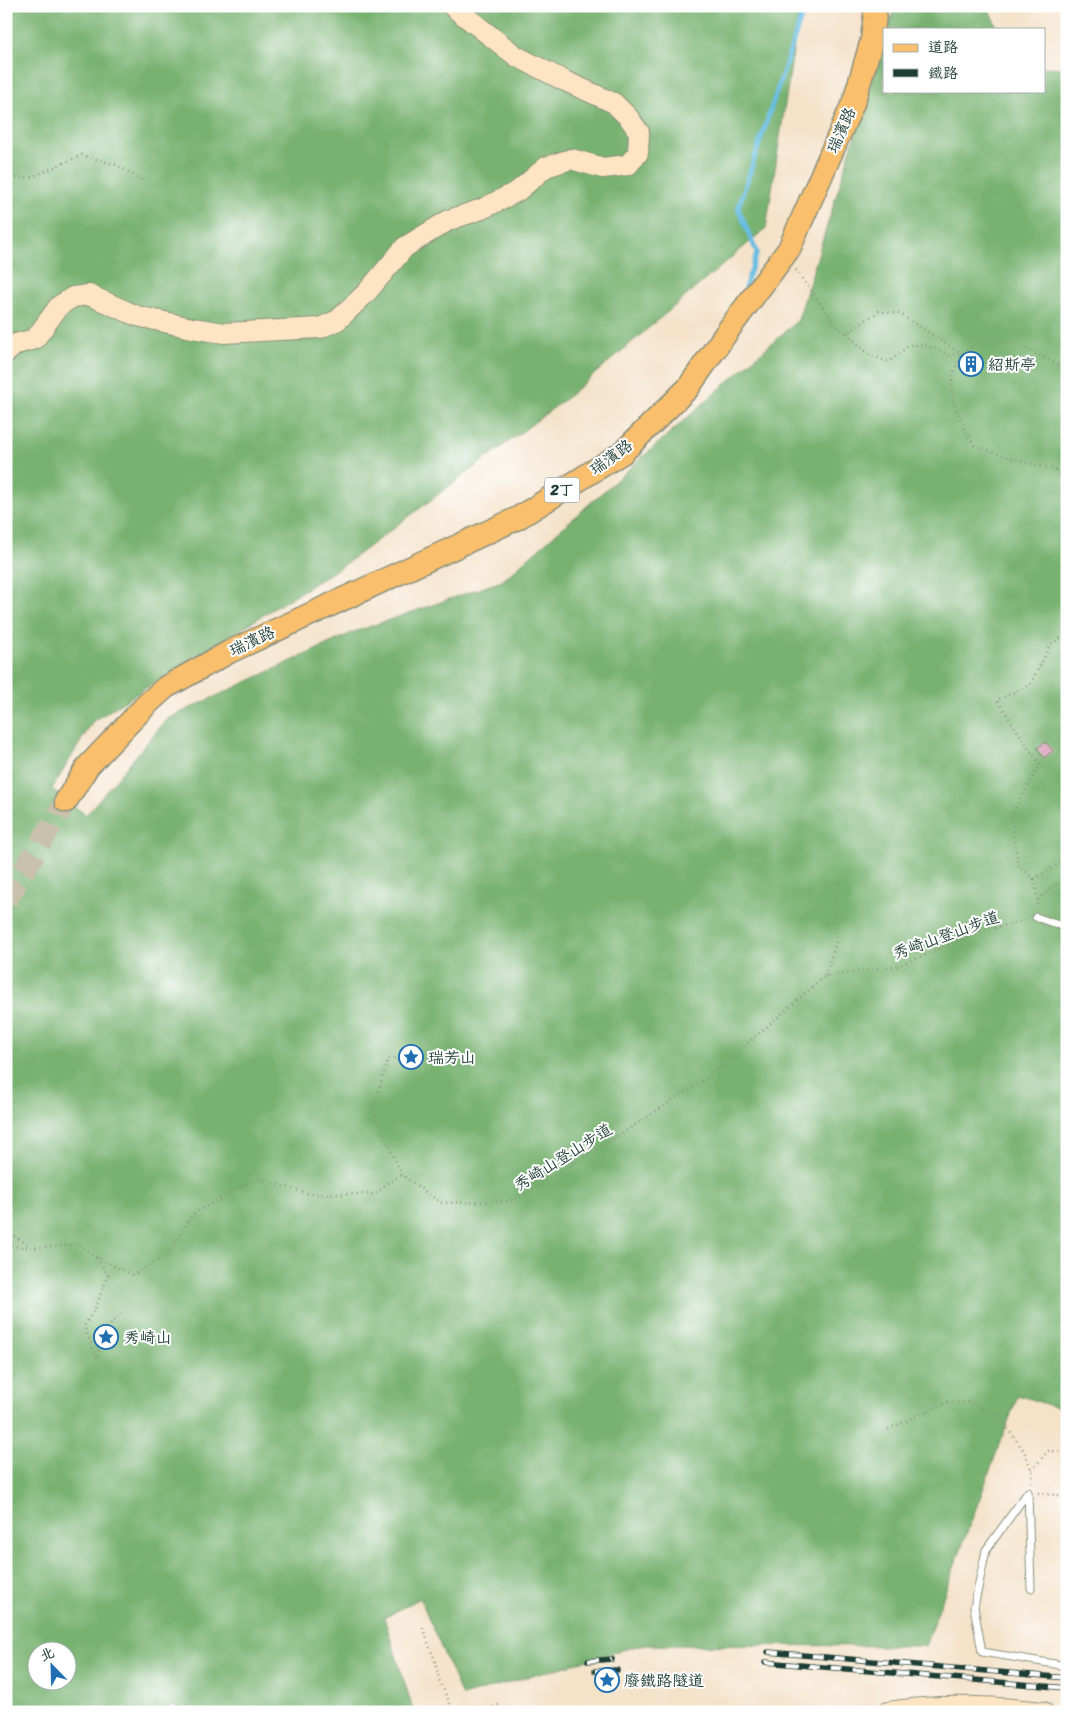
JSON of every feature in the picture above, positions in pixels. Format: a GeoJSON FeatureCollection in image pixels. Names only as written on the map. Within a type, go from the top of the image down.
{"type":"FeatureCollection","features":[{"type":"Feature","properties":{"kind":"main road","name":"瑞濱路"},"geometry":{"type":"LineString","coordinates":[[66,801],[88,766],[147,704],[166,687],[229,652],[518,518],[622,453],[688,388],[789,249],[854,101],[872,40],[876,6]]}},
{"type":"Feature","properties":{"kind":"street"},"geometry":{"type":"LineString","coordinates":[[6,353],[16,344],[35,339],[59,306],[73,297],[89,295],[137,316],[208,331],[232,333],[320,328],[338,320],[367,292],[405,247],[449,220],[482,209],[518,191],[546,167],[571,159],[603,168],[628,165],[638,154],[639,132],[629,118],[614,103],[516,56],[452,6]]}},
{"type":"Feature","properties":{"kind":"street"},"geometry":{"type":"LineString","coordinates":[[888,1712],[948,1707],[1015,1709],[1043,1712]]}},
{"type":"Feature","properties":{"kind":"lane"},"geometry":{"type":"LineString","coordinates":[[1036,917],[1067,928]]}},
{"type":"Feature","properties":{"kind":"lane"},"geometry":{"type":"LineString","coordinates":[[1028,1492],[1031,1588]]}},
{"type":"Feature","properties":{"kind":"lane"},"geometry":{"type":"LineString","coordinates":[[1028,1492],[986,1550],[974,1607],[982,1652],[1067,1666]]}},
{"type":"Feature","properties":{"kind":"path"},"geometry":{"type":"LineString","coordinates":[[6,178],[32,177],[82,155],[117,165],[143,181]]}},
{"type":"Feature","properties":{"kind":"path"},"geometry":{"type":"LineString","coordinates":[[789,249],[797,272],[812,289],[838,328],[847,333],[870,355],[889,362],[910,345],[926,344],[950,355],[962,354],[985,338],[1003,340],[1024,348],[1067,370]]}},
{"type":"Feature","properties":{"kind":"path"},"geometry":{"type":"LineString","coordinates":[[847,333],[879,310],[900,314],[962,354]]}},
{"type":"Feature","properties":{"kind":"path"},"geometry":{"type":"LineString","coordinates":[[962,354],[952,376],[952,399],[974,446],[1016,460],[1054,469],[1067,481]]}},
{"type":"Feature","properties":{"kind":"path"},"geometry":{"type":"LineString","coordinates":[[1040,765],[997,700],[1030,685],[1051,644],[1067,634]]}},
{"type":"Feature","properties":{"kind":"path"},"geometry":{"type":"LineString","coordinates":[[1036,917],[1038,900],[1034,879],[1018,865],[1011,815],[1044,758]]}},
{"type":"Feature","properties":{"kind":"path"},"geometry":{"type":"LineString","coordinates":[[1034,879],[1067,859]]}},
{"type":"Feature","properties":{"kind":"path"},"geometry":{"type":"LineString","coordinates":[[824,976],[836,943],[836,897],[842,881]]}},
{"type":"Feature","properties":{"kind":"path"},"geometry":{"type":"LineString","coordinates":[[1038,900],[1055,884],[1067,881]]}},
{"type":"Feature","properties":{"kind":"path","name":"秀崎山登山步道"},"geometry":{"type":"LineString","coordinates":[[402,1175],[441,1202],[513,1201],[623,1133],[710,1076],[824,976],[897,966],[984,931],[1036,917]]}},
{"type":"Feature","properties":{"kind":"path"},"geometry":{"type":"LineString","coordinates":[[6,1244],[32,1248],[80,1244],[96,1257],[133,1275],[166,1255],[193,1214],[257,1178],[309,1194],[376,1194],[386,1184],[402,1175],[373,1110],[388,1059],[400,1058],[404,1053]]}},
{"type":"Feature","properties":{"kind":"path"},"geometry":{"type":"LineString","coordinates":[[6,1230],[32,1248]]}},
{"type":"Feature","properties":{"kind":"path"},"geometry":{"type":"LineString","coordinates":[[96,1257],[108,1275],[95,1308],[84,1326],[97,1360],[102,1341],[106,1337],[112,1322],[121,1314]]}},
{"type":"Feature","properties":{"kind":"path"},"geometry":{"type":"LineString","coordinates":[[888,1429],[948,1402],[968,1402],[997,1414],[1024,1451],[1033,1474],[1028,1492],[1067,1496]]}},
{"type":"Feature","properties":{"kind":"path"},"geometry":{"type":"LineString","coordinates":[[1032,1471],[1048,1451],[1067,1452]]}},
{"type":"Feature","properties":{"kind":"path"},"geometry":{"type":"LineString","coordinates":[[423,1628],[436,1664],[439,1680],[454,1712]]}},
{"type":"Feature","properties":{"kind":"path"},"geometry":{"type":"LineString","coordinates":[[479,1712],[501,1704]]}},
{"type":"Feature","properties":{"kind":"green space"},"geometry":{"type":"Polygon","coordinates":[[[6,6],[800,6],[766,228],[564,400],[347,563],[93,721],[52,789],[86,815],[167,719],[354,632],[502,581],[798,320],[883,44],[883,92],[1046,92],[1046,67],[1067,68],[1067,1411],[1018,1395],[925,1646],[640,1645],[462,1696],[420,1598],[384,1618],[414,1712],[181,1712],[174,1705],[155,1712],[6,1712],[6,6]]]}},
{"type":"Feature","properties":{"kind":"green space"},"geometry":{"type":"Polygon","coordinates":[[[895,6],[987,6],[998,28],[888,28],[895,6]]]}},
{"type":"Feature","properties":{"kind":"building","name":"紹斯亭"},"geometry":{"type":"Polygon","coordinates":[[[971,357],[977,363],[971,369],[965,363],[971,357]]]}},
{"type":"Feature","properties":{"kind":"building"},"geometry":{"type":"Polygon","coordinates":[[[1046,742],[1053,751],[1044,758],[1037,748],[1046,742]]]}},
{"type":"Feature","properties":{"kind":"waterway"},"geometry":{"type":"LineString","coordinates":[[745,287],[757,253],[738,208],[805,6]]}},
{"type":"Feature","properties":{"kind":"tunnel"},"geometry":{"type":"LineString","coordinates":[[6,900],[66,801]]}},
{"type":"Feature","properties":{"kind":"railway"},"geometry":{"type":"LineString","coordinates":[[768,1652],[1067,1678]]}},
{"type":"Feature","properties":{"kind":"railway"},"geometry":{"type":"LineString","coordinates":[[588,1661],[612,1659]]}},
{"type":"Feature","properties":{"kind":"railway"},"geometry":{"type":"LineString","coordinates":[[765,1662],[1067,1688]]}},
{"type":"Feature","properties":{"kind":"railway"},"geometry":{"type":"LineString","coordinates":[[595,1671],[617,1670]]}},
{"type":"Feature","properties":{"kind":"place","name":"紹斯亭"},"geometry":{"type":"Point","coordinates":[971,364]}},
{"type":"Feature","properties":{"kind":"place","name":"瑞芳山"},"geometry":{"type":"Point","coordinates":[411,1057]}},
{"type":"Feature","properties":{"kind":"place","name":"秀崎山"},"geometry":{"type":"Point","coordinates":[106,1337]}},
{"type":"Feature","properties":{"kind":"place","name":"廢鐵路隧道"},"geometry":{"type":"Point","coordinates":[607,1680]}}]}
